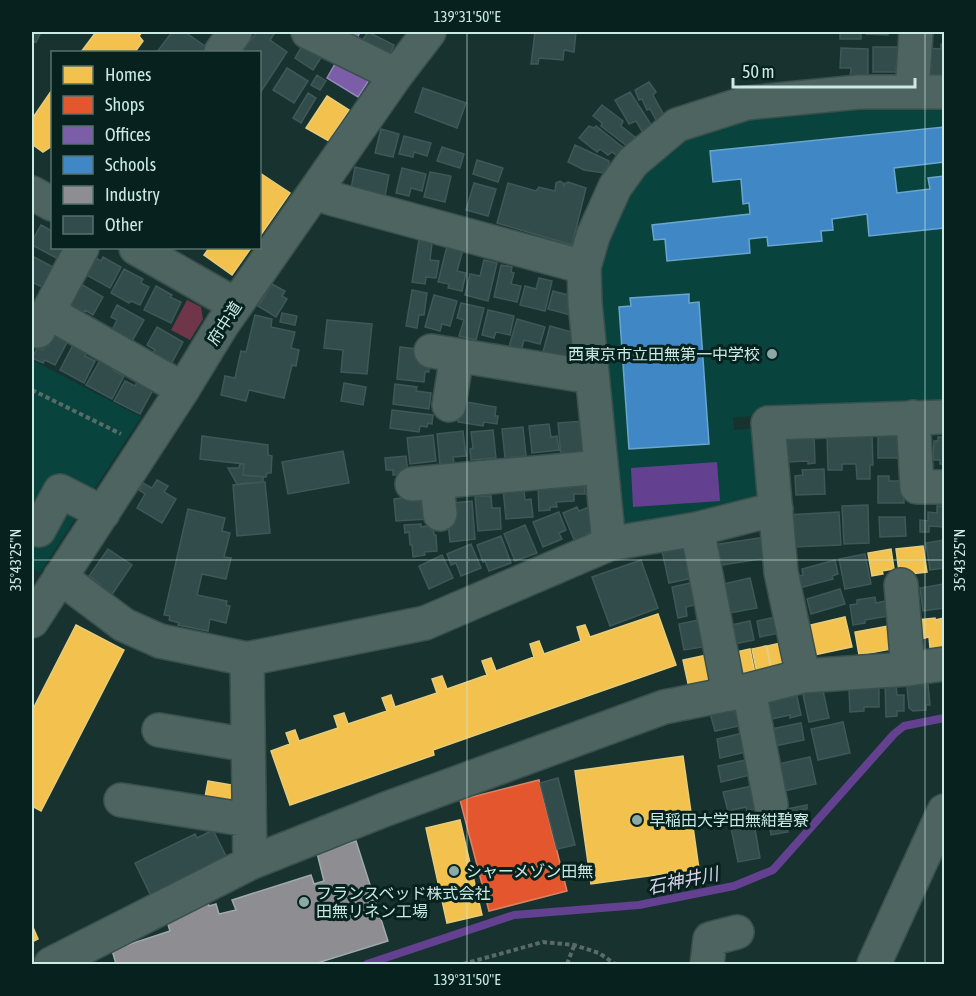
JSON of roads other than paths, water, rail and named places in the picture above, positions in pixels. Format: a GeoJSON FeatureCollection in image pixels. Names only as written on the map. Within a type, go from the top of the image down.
{"type":"FeatureCollection","features":[{"type":"Feature","properties":{"kind":"street"},"geometry":{"type":"LineString","coordinates":[[222,51],[235,32]]}},
{"type":"Feature","properties":{"kind":"street"},"geometry":{"type":"LineString","coordinates":[[308,32],[396,75]]}},
{"type":"Feature","properties":{"kind":"street","name":"府中道"},"geometry":{"type":"LineString","coordinates":[[32,621],[222,325],[396,75],[429,32]]}},
{"type":"Feature","properties":{"kind":"street"},"geometry":{"type":"LineString","coordinates":[[912,92],[916,32]]}},
{"type":"Feature","properties":{"kind":"street"},"geometry":{"type":"LineString","coordinates":[[609,544],[585,303],[584,267],[593,236],[615,187],[633,162],[648,147],[677,125],[746,103],[859,92],[945,92]]}},
{"type":"Feature","properties":{"kind":"street"},"geometry":{"type":"LineString","coordinates":[[315,192],[584,267]]}},
{"type":"Feature","properties":{"kind":"street"},"geometry":{"type":"LineString","coordinates":[[32,193],[51,203]]}},
{"type":"Feature","properties":{"kind":"street"},"geometry":{"type":"LineString","coordinates":[[81,249],[43,322],[183,389]]}},
{"type":"Feature","properties":{"kind":"street"},"geometry":{"type":"LineString","coordinates":[[138,249],[236,305]]}},
{"type":"Feature","properties":{"kind":"street"},"geometry":{"type":"LineString","coordinates":[[449,405],[444,353],[592,377]]}},
{"type":"Feature","properties":{"kind":"street"},"geometry":{"type":"LineString","coordinates":[[803,676],[781,572],[768,423],[929,417],[917,487],[945,487]]}},
{"type":"Feature","properties":{"kind":"street"},"geometry":{"type":"LineString","coordinates":[[430,493],[601,467]]}},
{"type":"Feature","properties":{"kind":"street"},"geometry":{"type":"LineString","coordinates":[[39,530],[67,478],[107,507]]}},
{"type":"Feature","properties":{"kind":"street"},"geometry":{"type":"LineString","coordinates":[[60,577],[124,625],[160,641],[247,658],[425,622],[609,544],[696,529],[776,509]]}},
{"type":"Feature","properties":{"kind":"street"},"geometry":{"type":"LineString","coordinates":[[696,529],[771,805]]}},
{"type":"Feature","properties":{"kind":"street"},"geometry":{"type":"LineString","coordinates":[[901,585],[908,669]]}},
{"type":"Feature","properties":{"kind":"street"},"geometry":{"type":"LineString","coordinates":[[247,658],[250,863]]}},
{"type":"Feature","properties":{"kind":"street"},"geometry":{"type":"LineString","coordinates":[[51,964],[250,863],[388,816],[664,707],[803,676],[908,669],[945,664]]}},
{"type":"Feature","properties":{"kind":"street"},"geometry":{"type":"LineString","coordinates":[[159,730],[248,746]]}},
{"type":"Feature","properties":{"kind":"street"},"geometry":{"type":"LineString","coordinates":[[121,800],[249,820]]}},
{"type":"Feature","properties":{"kind":"street"},"geometry":{"type":"LineString","coordinates":[[874,964],[945,811]]}},
{"type":"Feature","properties":{"kind":"street"},"geometry":{"type":"LineString","coordinates":[[707,964],[710,939],[737,932]]}},
{"type":"Feature","properties":{"kind":"waterway","name":"石神井川"},"geometry":{"type":"LineString","coordinates":[[367,964],[514,915],[639,905],[734,886],[773,870],[894,734],[904,726],[944,718]]}},
{"type":"Feature","properties":{"kind":"place","name":"西東京市立田無第一中学校"},"geometry":{"type":"Point","coordinates":[772,354]}},
{"type":"Feature","properties":{"kind":"place","name":"早稲田大学田無紺碧寮"},"geometry":{"type":"Point","coordinates":[637,820]}},
{"type":"Feature","properties":{"kind":"place","name":"シャーメゾン田無"},"geometry":{"type":"Point","coordinates":[454,871]}},
{"type":"Feature","properties":{"kind":"place","name":"フランスベッド株式会社 田無リネン工場"},"geometry":{"type":"Point","coordinates":[304,902]}}]}
